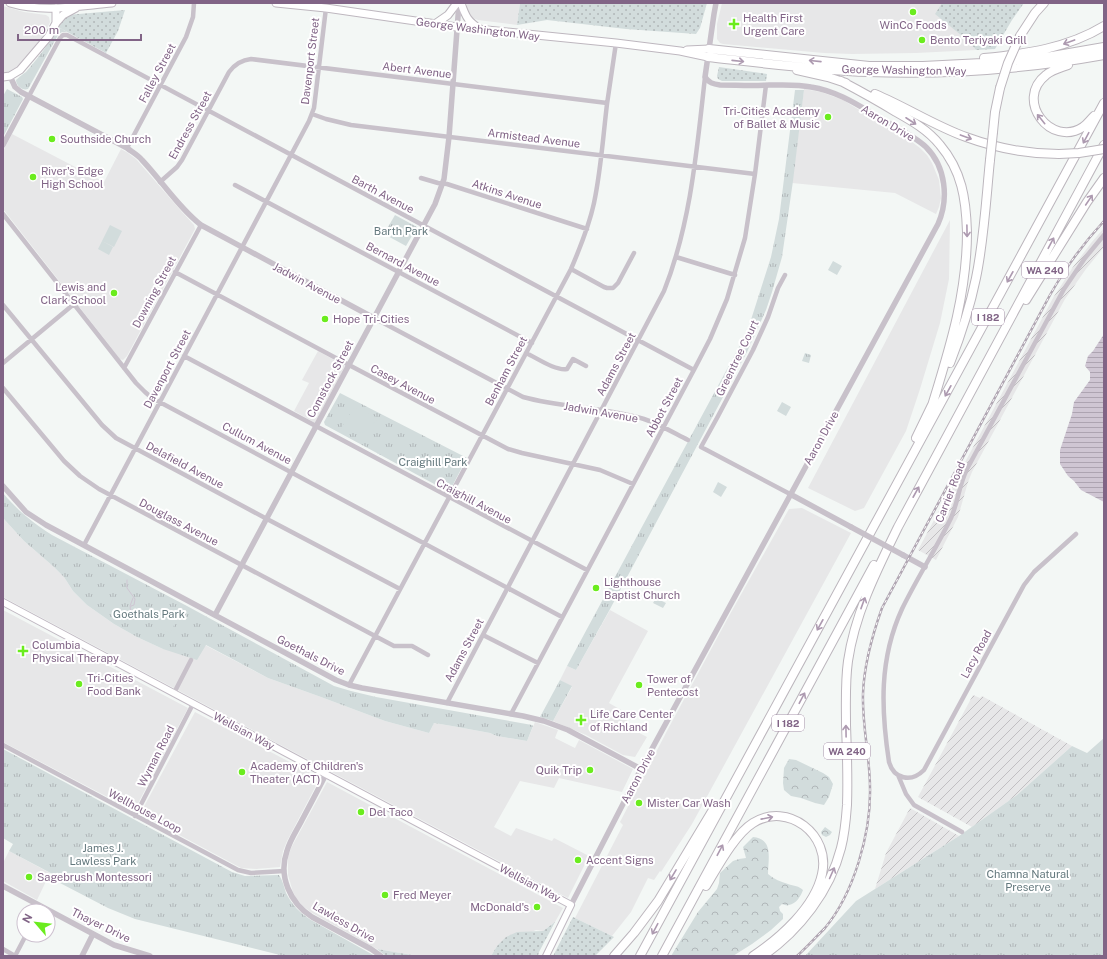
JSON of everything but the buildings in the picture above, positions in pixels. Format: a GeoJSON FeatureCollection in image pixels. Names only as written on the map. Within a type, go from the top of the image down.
{"type":"FeatureCollection","features":[{"type":"Feature","properties":{"kind":"highway"},"geometry":{"type":"LineString","coordinates":[[872,529],[882,505],[931,409],[963,326],[976,279],[982,241],[995,112],[1000,88],[1008,63],[1020,36],[1044,3]]}},
{"type":"Feature","properties":{"kind":"highway"},"geometry":{"type":"LineString","coordinates":[[923,66],[1045,50],[1073,41],[1104,26]]}},
{"type":"Feature","properties":{"kind":"highway","name":"George Washington Way"},"geometry":{"type":"LineString","coordinates":[[709,53],[869,66],[923,66],[970,65],[1029,60],[1104,47]]}},
{"type":"Feature","properties":{"kind":"highway","name":"George Washington Way"},"geometry":{"type":"LineString","coordinates":[[709,53],[767,64],[867,72],[950,72],[1020,67],[1104,55]]}},
{"type":"Feature","properties":{"kind":"highway"},"geometry":{"type":"LineString","coordinates":[[1104,55],[1056,69],[1046,75],[1036,87],[1034,99],[1035,109],[1039,118],[1052,128],[1064,132],[1076,130],[1082,127],[1094,116],[1104,102]]}},
{"type":"Feature","properties":{"kind":"highway"},"geometry":{"type":"LineString","coordinates":[[767,64],[841,81],[862,88],[967,138],[999,147],[1027,152],[1059,154],[1079,153],[1104,149]]}},
{"type":"Feature","properties":{"kind":"highway"},"geometry":{"type":"LineString","coordinates":[[841,81],[924,129],[940,144],[952,162],[960,181],[965,204],[966,222],[966,254],[962,296],[948,356],[931,409]]}},
{"type":"Feature","properties":{"kind":"highway","name":"I 182"},"geometry":{"type":"LineString","coordinates":[[640,956],[759,734],[1104,102]]}},
{"type":"Feature","properties":{"kind":"highway","name":"I 182"},"geometry":{"type":"LineString","coordinates":[[662,956],[874,566],[898,527],[1104,145]]}},
{"type":"Feature","properties":{"kind":"highway","name":"WA 240"},"geometry":{"type":"LineString","coordinates":[[986,364],[1087,202],[1104,178]]}},
{"type":"Feature","properties":{"kind":"highway","name":"WA 240"},"geometry":{"type":"LineString","coordinates":[[763,956],[791,933],[811,910],[824,889],[841,849],[847,805],[845,695],[848,662],[855,627],[863,604],[898,527]]}},
{"type":"Feature","properties":{"kind":"highway"},"geometry":{"type":"LineString","coordinates":[[614,956],[634,933],[658,901],[759,734]]}},
{"type":"Feature","properties":{"kind":"highway"},"geometry":{"type":"LineString","coordinates":[[681,921],[705,887],[734,841],[748,826],[753,822],[770,817],[784,817],[799,823],[812,832],[821,848],[824,864],[820,882],[812,898],[795,920],[781,935],[753,956]]}},
{"type":"Feature","properties":{"kind":"main road"},"geometry":{"type":"LineString","coordinates":[[10,3],[22,7],[34,8],[56,5],[80,6],[112,3]]}},
{"type":"Feature","properties":{"kind":"main road","name":"George Washington Way"},"geometry":{"type":"LineString","coordinates":[[276,3],[326,8],[481,30],[709,53]]}},
{"type":"Feature","properties":{"kind":"main road"},"geometry":{"type":"LineString","coordinates":[[436,24],[448,15],[459,3],[467,18],[481,30]]}},
{"type":"Feature","properties":{"kind":"main road"},"geometry":{"type":"LineString","coordinates":[[55,26],[56,5]]}},
{"type":"Feature","properties":{"kind":"main road","name":"Jadwin Avenue"},"geometry":{"type":"LineString","coordinates":[[7,76],[20,70],[26,64],[63,15],[80,6]]}},
{"type":"Feature","properties":{"kind":"main road","name":"Wellsian Way"},"geometry":{"type":"LineString","coordinates":[[3,602],[571,905]]}},
{"type":"Feature","properties":{"kind":"main road","name":"Aaron Drive"},"geometry":{"type":"LineString","coordinates":[[546,956],[571,905]]}},
{"type":"Feature","properties":{"kind":"street","name":"Falley Street"},"geometry":{"type":"LineString","coordinates":[[127,148],[186,37],[193,17],[194,3]]}},
{"type":"Feature","properties":{"kind":"street","name":"Comstock Street"},"geometry":{"type":"LineString","coordinates":[[215,615],[435,204],[442,184],[449,137],[459,3]]}},
{"type":"Feature","properties":{"kind":"street"},"geometry":{"type":"LineString","coordinates":[[705,77],[716,3]]}},
{"type":"Feature","properties":{"kind":"street","name":"Davenport Street"},"geometry":{"type":"LineString","coordinates":[[84,545],[312,114],[326,8]]}},
{"type":"Feature","properties":{"kind":"street","name":"Barth Avenue"},"geometry":{"type":"LineString","coordinates":[[29,96],[60,38],[63,35],[67,35],[694,370]]}},
{"type":"Feature","properties":{"kind":"street","name":"Benham Street"},"geometry":{"type":"LineString","coordinates":[[349,685],[571,269],[587,229],[594,202],[602,155],[607,103],[616,43]]}},
{"type":"Feature","properties":{"kind":"street","name":"Abert Avenue"},"geometry":{"type":"LineString","coordinates":[[229,72],[236,64],[251,59],[607,103]]}},
{"type":"Feature","properties":{"kind":"street","name":"Endress Street"},"geometry":{"type":"LineString","coordinates":[[160,182],[180,164],[229,72]]}},
{"type":"Feature","properties":{"kind":"street","name":"Jadwin Avenue"},"geometry":{"type":"LineString","coordinates":[[7,76],[16,88],[29,96],[127,148],[141,159],[186,212],[201,225],[242,248],[523,397],[541,402],[602,410],[644,419],[688,440]]}},
{"type":"Feature","properties":{"kind":"street","name":"Aaron Drive"},"geometry":{"type":"LineString","coordinates":[[571,905],[641,769],[938,224],[944,206],[943,179],[938,165],[926,147],[903,131],[854,103],[832,92],[812,87],[799,85],[713,84],[705,77]]}},
{"type":"Feature","properties":{"kind":"street","name":"Adams Street"},"geometry":{"type":"LineString","coordinates":[[447,703],[572,464],[639,341],[672,272],[686,220],[705,77]]}},
{"type":"Feature","properties":{"kind":"street","name":"Abbot Street"},"geometry":{"type":"LineString","coordinates":[[511,714],[694,370],[710,339],[727,298],[746,238],[766,85]]}},
{"type":"Feature","properties":{"kind":"street"},"geometry":{"type":"LineString","coordinates":[[3,145],[29,96]]}},
{"type":"Feature","properties":{"kind":"street","name":"Armistead Avenue"},"geometry":{"type":"LineString","coordinates":[[312,114],[351,125],[755,174]]}},
{"type":"Feature","properties":{"kind":"street","name":"Atkins Avenue"},"geometry":{"type":"LineString","coordinates":[[422,178],[447,184],[587,229]]}},
{"type":"Feature","properties":{"kind":"street"},"geometry":{"type":"LineString","coordinates":[[235,185],[266,201]]}},
{"type":"Feature","properties":{"kind":"street","name":"Bernard Avenue"},"geometry":{"type":"LineString","coordinates":[[266,201],[532,343]]}},
{"type":"Feature","properties":{"kind":"street","name":"Cullum Avenue"},"geometry":{"type":"LineString","coordinates":[[3,214],[124,368],[145,392],[159,402],[562,616]]}},
{"type":"Feature","properties":{"kind":"street","name":"Downing Street"},"geometry":{"type":"LineString","coordinates":[[124,368],[201,225]]}},
{"type":"Feature","properties":{"kind":"street","name":"Carrier Road"},"geometry":{"type":"LineString","coordinates":[[898,775],[890,766],[888,758],[883,700],[885,667],[897,622],[953,513],[967,469],[1045,323],[1073,274],[1104,235]]}},
{"type":"Feature","properties":{"kind":"street"},"geometry":{"type":"LineString","coordinates":[[571,269],[604,287],[613,288],[618,283],[634,253]]}},
{"type":"Feature","properties":{"kind":"street"},"geometry":{"type":"LineString","coordinates":[[676,257],[735,275]]}},
{"type":"Feature","properties":{"kind":"street","name":"Casey Avenue"},"geometry":{"type":"LineString","coordinates":[[175,272],[508,449],[600,470],[633,484]]}},
{"type":"Feature","properties":{"kind":"street","name":"Greentree Court"},"geometry":{"type":"LineString","coordinates":[[785,275],[778,288],[768,317],[752,350],[701,447],[790,494]]}},
{"type":"Feature","properties":{"kind":"street"},"geometry":{"type":"LineString","coordinates":[[3,363],[74,304]]}},
{"type":"Feature","properties":{"kind":"street","name":"Delafield Avenue"},"geometry":{"type":"LineString","coordinates":[[3,305],[106,430],[116,438],[400,589]]}},
{"type":"Feature","properties":{"kind":"street"},"geometry":{"type":"LineString","coordinates":[[526,353],[563,370],[567,370],[573,359],[586,366]]}},
{"type":"Feature","properties":{"kind":"street","name":"Craighill Avenue"},"geometry":{"type":"LineString","coordinates":[[184,356],[587,570]]}},
{"type":"Feature","properties":{"kind":"street","name":"Douglass Avenue"},"geometry":{"type":"LineString","coordinates":[[3,388],[64,462],[85,479],[110,495],[394,646],[412,646],[428,655]]}},
{"type":"Feature","properties":{"kind":"street","name":"Goethals Drive"},"geometry":{"type":"LineString","coordinates":[[3,486],[20,506],[37,520],[336,680],[362,688],[511,714],[537,720],[562,728],[641,769]]}},
{"type":"Feature","properties":{"kind":"street"},"geometry":{"type":"LineString","coordinates":[[790,494],[925,567]]}},
{"type":"Feature","properties":{"kind":"street","name":"Lacy Road"},"geometry":{"type":"LineString","coordinates":[[898,775],[906,778],[912,778],[924,770],[1024,585],[1034,572],[1076,534]]}},
{"type":"Feature","properties":{"kind":"street"},"geometry":{"type":"LineString","coordinates":[[482,635],[538,663]]}},
{"type":"Feature","properties":{"kind":"street"},"geometry":{"type":"LineString","coordinates":[[174,693],[191,660]]}},
{"type":"Feature","properties":{"kind":"street","name":"Wyman Road"},"geometry":{"type":"LineString","coordinates":[[135,816],[193,704]]}},
{"type":"Feature","properties":{"kind":"street","name":"Wellhouse Loop"},"geometry":{"type":"LineString","coordinates":[[3,745],[238,870],[250,873],[284,871]]}},
{"type":"Feature","properties":{"kind":"street","name":"Lawless Drive"},"geometry":{"type":"LineString","coordinates":[[326,774],[288,847],[284,860],[286,885],[298,906],[305,912],[381,956]]}},
{"type":"Feature","properties":{"kind":"street"},"geometry":{"type":"LineString","coordinates":[[898,775],[904,790],[914,805],[962,832]]}},
{"type":"Feature","properties":{"kind":"street","name":"Thayer Drive"},"geometry":{"type":"LineString","coordinates":[[3,886],[31,903]]}},
{"type":"Feature","properties":{"kind":"street","name":"Thayer Drive"},"geometry":{"type":"LineString","coordinates":[[56,916],[114,945],[136,954],[150,956]]}},
{"type":"Feature","properties":{"kind":"street"},"geometry":{"type":"LineString","coordinates":[[82,956],[93,934]]}},
{"type":"Feature","properties":{"kind":"street"},"geometry":{"type":"LineString","coordinates":[[3,950],[15,956],[22,943]]}},
{"type":"Feature","properties":{"kind":"shaded area"},"geometry":{"type":"Polygon","coordinates":[[[467,3],[520,3],[517,25],[473,18],[467,10],[467,3]]]}},
{"type":"Feature","properties":{"kind":"shaded area"},"geometry":{"type":"Polygon","coordinates":[[[722,3],[942,3],[936,14],[967,40],[976,50],[852,54],[723,44],[717,39],[717,24],[722,3]]]}},
{"type":"Feature","properties":{"kind":"shaded area"},"geometry":{"type":"Polygon","coordinates":[[[3,6],[24,12],[46,15],[49,17],[50,22],[45,33],[19,68],[3,74],[3,6]]]}},
{"type":"Feature","properties":{"kind":"shaded area"},"geometry":{"type":"Polygon","coordinates":[[[804,89],[821,92],[843,100],[920,148],[932,163],[939,180],[941,198],[936,214],[895,193],[792,183],[804,89]]]}},
{"type":"Feature","properties":{"kind":"shaded area","name":"Lewis and Clark School"},"geometry":{"type":"Polygon","coordinates":[[[12,134],[104,182],[121,149],[136,159],[194,225],[195,229],[127,356],[123,360],[120,359],[3,209],[3,151],[12,134]]]}},
{"type":"Feature","properties":{"kind":"shaded area"},"geometry":{"type":"Polygon","coordinates":[[[950,220],[949,279],[940,323],[920,389],[906,431],[864,508],[855,511],[808,488],[950,220]]]}},
{"type":"Feature","properties":{"kind":"shaded area"},"geometry":{"type":"Polygon","coordinates":[[[1104,228],[1104,247],[1086,269],[1065,299],[972,472],[958,517],[936,560],[918,550],[1053,298],[1073,267],[1104,228]]]}},
{"type":"Feature","properties":{"kind":"shaded area"},"geometry":{"type":"Polygon","coordinates":[[[1104,334],[1104,502],[1081,490],[1068,476],[1060,464],[1060,450],[1072,414],[1074,402],[1090,380],[1090,372],[1085,366],[1088,356],[1104,334]]]}},
{"type":"Feature","properties":{"kind":"shaded area"},"geometry":{"type":"Polygon","coordinates":[[[318,351],[345,366],[315,423],[294,411],[309,383],[302,380],[318,351]]]}},
{"type":"Feature","properties":{"kind":"shaded area"},"geometry":{"type":"Polygon","coordinates":[[[802,508],[851,533],[692,824],[661,872],[660,871],[654,880],[648,878],[631,912],[612,936],[575,918],[623,825],[620,822],[729,616],[789,509],[802,508]]]}},
{"type":"Feature","properties":{"kind":"shaded area"},"geometry":{"type":"Polygon","coordinates":[[[3,518],[24,541],[64,577],[73,591],[87,605],[114,624],[163,649],[205,645],[268,678],[385,721],[429,733],[434,723],[527,741],[535,722],[558,730],[555,738],[575,748],[579,740],[633,769],[622,792],[559,778],[554,788],[520,781],[494,827],[511,836],[516,828],[552,841],[554,838],[589,856],[568,898],[3,597],[3,518]]]}},
{"type":"Feature","properties":{"kind":"shaded area"},"geometry":{"type":"Polygon","coordinates":[[[3,610],[188,708],[134,811],[3,742],[3,610]]]}},
{"type":"Feature","properties":{"kind":"shaded area"},"geometry":{"type":"Polygon","coordinates":[[[610,610],[648,631],[609,703],[630,715],[624,725],[647,737],[635,757],[623,755],[586,735],[553,721],[572,687],[560,680],[567,666],[576,670],[610,610]]]}},
{"type":"Feature","properties":{"kind":"shaded area"},"geometry":{"type":"Polygon","coordinates":[[[973,695],[980,698],[982,696],[1072,746],[1017,795],[972,827],[918,797],[973,695]]]}},
{"type":"Feature","properties":{"kind":"shaded area"},"geometry":{"type":"Polygon","coordinates":[[[195,712],[320,778],[287,841],[283,851],[280,867],[256,869],[241,868],[140,814],[195,712]]]}},
{"type":"Feature","properties":{"kind":"shaded area"},"geometry":{"type":"Polygon","coordinates":[[[327,782],[563,908],[555,922],[543,931],[536,930],[497,946],[491,956],[418,956],[377,949],[312,913],[303,906],[293,892],[288,875],[288,858],[291,848],[327,782]]]}},
{"type":"Feature","properties":{"kind":"shaded area"},"geometry":{"type":"Polygon","coordinates":[[[910,808],[959,836],[875,889],[886,853],[910,808]]]}},
{"type":"Feature","properties":{"kind":"shaded area"},"geometry":{"type":"Polygon","coordinates":[[[9,851],[50,873],[37,900],[3,881],[3,863],[9,851]]]}},
{"type":"Feature","properties":{"kind":"green space"},"geometry":{"type":"Polygon","coordinates":[[[520,3],[707,3],[700,28],[696,34],[626,29],[547,20],[517,25],[520,3]]]}},
{"type":"Feature","properties":{"kind":"green space"},"geometry":{"type":"Polygon","coordinates":[[[942,3],[1024,3],[995,49],[976,50],[967,40],[935,14],[942,3]]]}},
{"type":"Feature","properties":{"kind":"green space"},"geometry":{"type":"Polygon","coordinates":[[[125,10],[118,31],[106,53],[58,27],[60,21],[67,15],[125,10]]]}},
{"type":"Feature","properties":{"kind":"green space"},"geometry":{"type":"Polygon","coordinates":[[[58,27],[67,32],[62,32],[58,35],[28,89],[20,88],[16,80],[34,63],[58,27]]]}},
{"type":"Feature","properties":{"kind":"green space"},"geometry":{"type":"Polygon","coordinates":[[[719,67],[767,74],[766,81],[722,81],[718,79],[717,76],[719,67]]]}},
{"type":"Feature","properties":{"kind":"green space"},"geometry":{"type":"Polygon","coordinates":[[[7,89],[23,99],[3,137],[3,96],[7,89]]]}},
{"type":"Feature","properties":{"kind":"green space"},"geometry":{"type":"Polygon","coordinates":[[[795,90],[804,90],[793,181],[782,257],[766,310],[747,352],[576,670],[567,666],[749,326],[771,257],[779,219],[795,90]]]}},
{"type":"Feature","properties":{"kind":"green space","name":"Barth Park"},"geometry":{"type":"Polygon","coordinates":[[[395,215],[417,227],[406,246],[384,234],[395,215]]]}},
{"type":"Feature","properties":{"kind":"green space"},"geometry":{"type":"Polygon","coordinates":[[[110,225],[122,231],[114,247],[102,241],[110,225]]]}},
{"type":"Feature","properties":{"kind":"green space"},"geometry":{"type":"Polygon","coordinates":[[[102,241],[113,247],[109,255],[98,249],[102,241]]]}},
{"type":"Feature","properties":{"kind":"green space"},"geometry":{"type":"Polygon","coordinates":[[[833,261],[842,266],[837,275],[828,270],[833,261]]]}},
{"type":"Feature","properties":{"kind":"green space"},"geometry":{"type":"Polygon","coordinates":[[[805,353],[811,355],[809,363],[802,361],[805,353]]]}},
{"type":"Feature","properties":{"kind":"green space"},"geometry":{"type":"Polygon","coordinates":[[[325,392],[328,394],[321,407],[315,404],[321,393],[325,392]]]}},
{"type":"Feature","properties":{"kind":"green space","name":"Craighill Park"},"geometry":{"type":"Polygon","coordinates":[[[340,393],[467,458],[449,492],[325,425],[324,422],[340,393]]]}},
{"type":"Feature","properties":{"kind":"green space"},"geometry":{"type":"Polygon","coordinates":[[[782,402],[791,407],[786,416],[777,411],[782,402]]]}},
{"type":"Feature","properties":{"kind":"green space"},"geometry":{"type":"Polygon","coordinates":[[[354,408],[378,418],[366,431],[358,433],[341,428],[354,408]]]}},
{"type":"Feature","properties":{"kind":"green space"},"geometry":{"type":"Polygon","coordinates":[[[442,456],[455,463],[449,473],[437,466],[442,456]]]}},
{"type":"Feature","properties":{"kind":"green space"},"geometry":{"type":"Polygon","coordinates":[[[718,482],[727,487],[721,497],[713,492],[718,482]]]}},
{"type":"Feature","properties":{"kind":"green space","name":"Goethals Park"},"geometry":{"type":"Polygon","coordinates":[[[3,493],[26,516],[52,535],[334,686],[376,697],[532,725],[533,726],[527,741],[434,723],[429,733],[385,721],[268,678],[206,645],[197,660],[163,649],[137,637],[114,624],[87,605],[73,591],[64,577],[24,541],[3,518],[3,493]]]}},
{"type":"Feature","properties":{"kind":"green space"},"geometry":{"type":"Polygon","coordinates":[[[656,598],[666,603],[663,608],[653,603],[656,598]]]}},
{"type":"Feature","properties":{"kind":"green space"},"geometry":{"type":"Polygon","coordinates":[[[166,611],[178,614],[171,633],[153,627],[158,617],[166,611]]]}},
{"type":"Feature","properties":{"kind":"green space"},"geometry":{"type":"Polygon","coordinates":[[[560,680],[572,686],[553,721],[540,717],[560,680]]]}},
{"type":"Feature","properties":{"kind":"green space","name":"Chamna Natural Preserve"},"geometry":{"type":"Polygon","coordinates":[[[1104,738],[1104,956],[805,956],[856,901],[959,836],[1017,795],[1072,746],[1087,753],[1104,738]]]}},
{"type":"Feature","properties":{"kind":"green space","name":"James J. Lawless Park"},"geometry":{"type":"Polygon","coordinates":[[[3,749],[232,872],[245,876],[279,875],[288,897],[303,915],[375,956],[284,956],[135,919],[108,908],[60,883],[62,879],[9,851],[13,844],[3,838],[3,749]]]}},
{"type":"Feature","properties":{"kind":"green space"},"geometry":{"type":"Polygon","coordinates":[[[789,759],[796,760],[829,777],[833,784],[829,797],[824,805],[791,796],[784,790],[784,768],[789,759]]]}},
{"type":"Feature","properties":{"kind":"green space"},"geometry":{"type":"Polygon","coordinates":[[[825,827],[832,832],[826,837],[822,835],[821,832],[825,827]]]}},
{"type":"Feature","properties":{"kind":"green space"},"geometry":{"type":"Polygon","coordinates":[[[753,837],[760,839],[767,846],[769,856],[768,874],[780,881],[803,890],[800,897],[792,904],[782,904],[779,907],[783,914],[783,919],[771,930],[733,956],[671,956],[698,912],[717,889],[720,873],[733,861],[746,858],[743,847],[753,837]]]}},
{"type":"Feature","properties":{"kind":"green space"},"geometry":{"type":"Polygon","coordinates":[[[573,917],[614,937],[595,956],[553,956],[573,917]]]}},
{"type":"Feature","properties":{"kind":"green space"},"geometry":{"type":"Polygon","coordinates":[[[555,922],[538,956],[491,956],[497,946],[506,937],[517,932],[543,931],[555,922]]]}},
{"type":"Feature","properties":{"kind":"green space"},"geometry":{"type":"Polygon","coordinates":[[[377,949],[418,956],[386,956],[377,949]]]}},
{"type":"Feature","properties":{"kind":"waterway"},"geometry":{"type":"LineString","coordinates":[[127,580],[127,588],[135,599],[134,605],[130,608],[135,619]]}},
{"type":"Feature","properties":{"kind":"waterway"},"geometry":{"type":"LineString","coordinates":[[130,606],[133,598]]}},
{"type":"Feature","properties":{"kind":"railway"},"geometry":{"type":"LineString","coordinates":[[797,956],[825,928],[835,914],[852,880],[864,843],[870,806],[870,788],[863,694],[869,650],[882,608],[1050,295],[1075,256],[1104,221]]}},
{"type":"Feature","properties":{"kind":"place","name":"WinCo Foods"},"geometry":{"type":"Point","coordinates":[913,12]}},
{"type":"Feature","properties":{"kind":"place","name":"Health First Urgent Care"},"geometry":{"type":"Point","coordinates":[734,24]}},
{"type":"Feature","properties":{"kind":"place","name":"Bento Teriyaki Grill"},"geometry":{"type":"Point","coordinates":[922,40]}},
{"type":"Feature","properties":{"kind":"place","name":"Tri-Cities Academy of Ballet & Music"},"geometry":{"type":"Point","coordinates":[828,117]}},
{"type":"Feature","properties":{"kind":"place","name":"Southside Church"},"geometry":{"type":"Point","coordinates":[52,139]}},
{"type":"Feature","properties":{"kind":"place","name":"River's Edge High School"},"geometry":{"type":"Point","coordinates":[33,177]}},
{"type":"Feature","properties":{"kind":"place","name":"Lewis and Clark School"},"geometry":{"type":"Point","coordinates":[114,293]}},
{"type":"Feature","properties":{"kind":"place","name":"Hope Tri-Cities"},"geometry":{"type":"Point","coordinates":[325,319]}},
{"type":"Feature","properties":{"kind":"place","name":"Lighthouse Baptist Church"},"geometry":{"type":"Point","coordinates":[596,588]}},
{"type":"Feature","properties":{"kind":"place","name":"Columbia Physical Therapy"},"geometry":{"type":"Point","coordinates":[23,651]}},
{"type":"Feature","properties":{"kind":"place","name":"Tri-Cities Food Bank"},"geometry":{"type":"Point","coordinates":[79,684]}},
{"type":"Feature","properties":{"kind":"place","name":"Tower of Pentecost"},"geometry":{"type":"Point","coordinates":[639,685]}},
{"type":"Feature","properties":{"kind":"place","name":"Life Care Center of Richland"},"geometry":{"type":"Point","coordinates":[581,720]}},
{"type":"Feature","properties":{"kind":"place","name":"Quik Trip"},"geometry":{"type":"Point","coordinates":[590,770]}},
{"type":"Feature","properties":{"kind":"place","name":"Academy of Children's Theater (ACT)"},"geometry":{"type":"Point","coordinates":[242,772]}},
{"type":"Feature","properties":{"kind":"place","name":"Mister Car Wash"},"geometry":{"type":"Point","coordinates":[639,803]}},
{"type":"Feature","properties":{"kind":"place","name":"Del Taco"},"geometry":{"type":"Point","coordinates":[361,812]}},
{"type":"Feature","properties":{"kind":"place","name":"Accent Signs"},"geometry":{"type":"Point","coordinates":[578,860]}},
{"type":"Feature","properties":{"kind":"place","name":"Sagebrush Montessori"},"geometry":{"type":"Point","coordinates":[29,877]}},
{"type":"Feature","properties":{"kind":"place","name":"Fred Meyer"},"geometry":{"type":"Point","coordinates":[385,895]}},
{"type":"Feature","properties":{"kind":"place","name":"McDonald's"},"geometry":{"type":"Point","coordinates":[537,907]}}]}
